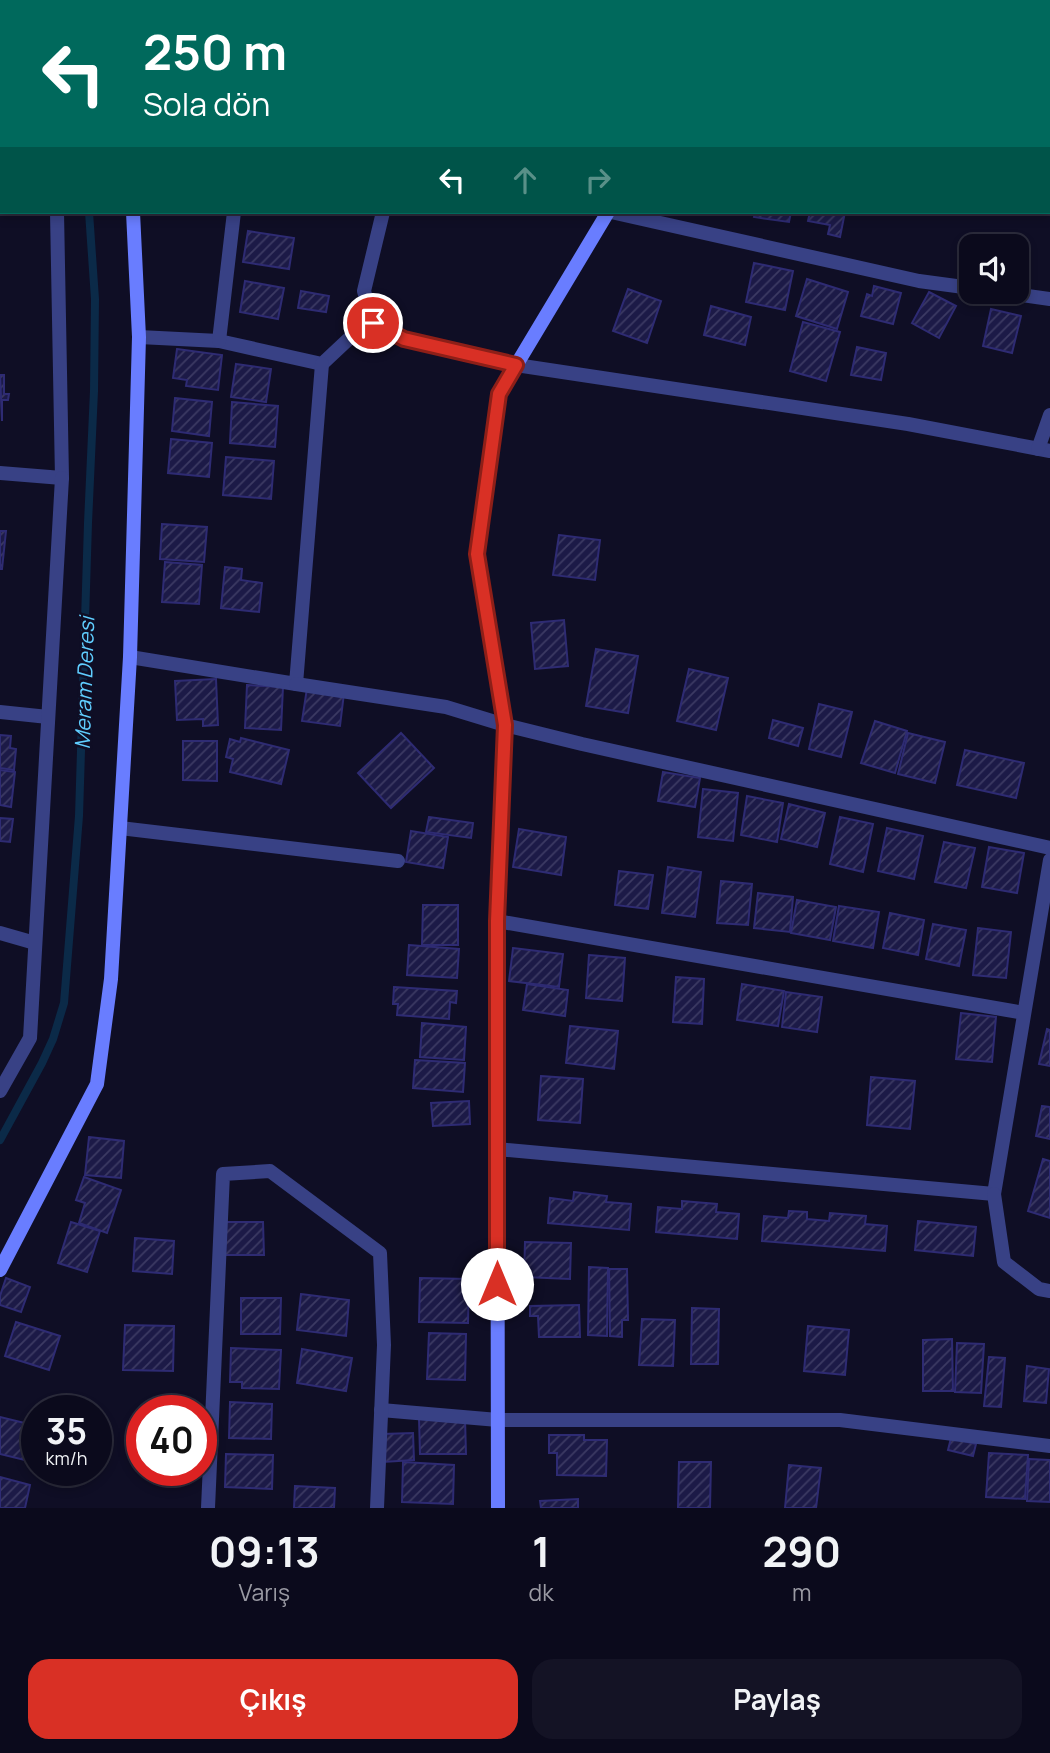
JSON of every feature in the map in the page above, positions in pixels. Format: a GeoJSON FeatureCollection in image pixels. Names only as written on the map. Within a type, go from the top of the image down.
{"type":"FeatureCollection","features":[{"type":"Feature","properties":{"kind":"street"},"geometry":{"type":"LineString","coordinates":[[0,1091],[30,1038],[62,478],[57,214]]}},
{"type":"Feature","properties":{"kind":"street"},"geometry":{"type":"LineString","coordinates":[[0,1269],[97,1084],[111,978],[130,657],[139,337],[133,214]]}},
{"type":"Feature","properties":{"kind":"street"},"geometry":{"type":"LineString","coordinates":[[219,341],[234,214]]}},
{"type":"Feature","properties":{"kind":"street"},"geometry":{"type":"LineString","coordinates":[[383,214],[364,291],[373,323],[404,339],[516,365],[908,425],[1044,450],[1050,415]]}},
{"type":"Feature","properties":{"kind":"street"},"geometry":{"type":"LineString","coordinates":[[498,1508],[497,921],[505,725],[477,554],[499,394],[609,214]]}},
{"type":"Feature","properties":{"kind":"street"},"geometry":{"type":"LineString","coordinates":[[619,214],[919,281],[959,286]]}},
{"type":"Feature","properties":{"kind":"street"},"geometry":{"type":"LineString","coordinates":[[1029,296],[1050,299]]}},
{"type":"Feature","properties":{"kind":"street"},"geometry":{"type":"LineString","coordinates":[[296,684],[322,363],[371,318]]}},
{"type":"Feature","properties":{"kind":"street"},"geometry":{"type":"LineString","coordinates":[[139,337],[219,341],[322,363]]}},
{"type":"Feature","properties":{"kind":"street"},"geometry":{"type":"LineString","coordinates":[[0,473],[62,478]]}},
{"type":"Feature","properties":{"kind":"street"},"geometry":{"type":"LineString","coordinates":[[130,657],[446,707],[505,725],[1050,848]]}},
{"type":"Feature","properties":{"kind":"street"},"geometry":{"type":"LineString","coordinates":[[0,712],[48,717]]}},
{"type":"Feature","properties":{"kind":"street"},"geometry":{"type":"LineString","coordinates":[[120,828],[398,861]]}},
{"type":"Feature","properties":{"kind":"street"},"geometry":{"type":"LineString","coordinates":[[1050,860],[994,1194],[1004,1262],[1039,1289],[1050,1291]]}},
{"type":"Feature","properties":{"kind":"street"},"geometry":{"type":"LineString","coordinates":[[497,921],[1024,1013]]}},
{"type":"Feature","properties":{"kind":"street"},"geometry":{"type":"LineString","coordinates":[[0,933],[35,943]]}},
{"type":"Feature","properties":{"kind":"street"},"geometry":{"type":"LineString","coordinates":[[497,1149],[994,1194]]}},
{"type":"Feature","properties":{"kind":"street"},"geometry":{"type":"LineString","coordinates":[[208,1508],[223,1174],[271,1171],[380,1254],[384,1345],[377,1508]]}},
{"type":"Feature","properties":{"kind":"street"},"geometry":{"type":"LineString","coordinates":[[382,1410],[498,1420],[840,1420],[1050,1446]]}},
{"type":"Feature","properties":{"kind":"building"},"geometry":{"type":"Polygon","coordinates":[[[755,214],[791,214],[789,222],[754,217],[755,214]]]}},
{"type":"Feature","properties":{"kind":"building"},"geometry":{"type":"Polygon","coordinates":[[[810,214],[845,214],[840,237],[828,234],[830,225],[808,221],[810,214]]]}},
{"type":"Feature","properties":{"kind":"building"},"geometry":{"type":"Polygon","coordinates":[[[248,231],[294,238],[289,269],[243,262],[248,231]]]}},
{"type":"Feature","properties":{"kind":"building"},"geometry":{"type":"Polygon","coordinates":[[[754,263],[793,271],[785,310],[746,302],[754,263]]]}},
{"type":"Feature","properties":{"kind":"building"},"geometry":{"type":"Polygon","coordinates":[[[807,279],[848,292],[837,329],[796,316],[807,279]]]}},
{"type":"Feature","properties":{"kind":"building"},"geometry":{"type":"Polygon","coordinates":[[[245,281],[284,288],[278,319],[240,312],[245,281]]]}},
{"type":"Feature","properties":{"kind":"building"},"geometry":{"type":"Polygon","coordinates":[[[874,286],[901,293],[893,324],[861,316],[867,294],[872,296],[874,286]]]}},
{"type":"Feature","properties":{"kind":"building"},"geometry":{"type":"Polygon","coordinates":[[[628,289],[661,301],[647,343],[613,331],[628,289]]]}},
{"type":"Feature","properties":{"kind":"building"},"geometry":{"type":"Polygon","coordinates":[[[301,291],[329,296],[326,312],[298,308],[301,291]]]}},
{"type":"Feature","properties":{"kind":"building"},"geometry":{"type":"Polygon","coordinates":[[[929,292],[956,306],[939,338],[912,323],[929,292]]]}},
{"type":"Feature","properties":{"kind":"building"},"geometry":{"type":"Polygon","coordinates":[[[711,306],[751,317],[745,345],[704,335],[711,306]]]}},
{"type":"Feature","properties":{"kind":"building"},"geometry":{"type":"Polygon","coordinates":[[[991,309],[1021,316],[1012,353],[983,346],[991,309]]]}},
{"type":"Feature","properties":{"kind":"building"},"geometry":{"type":"Polygon","coordinates":[[[803,322],[840,332],[826,381],[790,371],[803,322]]]}},
{"type":"Feature","properties":{"kind":"building"},"geometry":{"type":"Polygon","coordinates":[[[857,347],[886,353],[881,380],[851,375],[857,347]]]}},
{"type":"Feature","properties":{"kind":"building"},"geometry":{"type":"Polygon","coordinates":[[[177,349],[222,355],[218,390],[186,386],[187,380],[173,378],[177,349]]]}},
{"type":"Feature","properties":{"kind":"building"},"geometry":{"type":"Polygon","coordinates":[[[236,364],[271,369],[266,402],[231,397],[236,364]]]}},
{"type":"Feature","properties":{"kind":"building"},"geometry":{"type":"Polygon","coordinates":[[[0,375],[4,375],[4,394],[9,394],[8,400],[2,400],[2,421],[0,375]]]}},
{"type":"Feature","properties":{"kind":"building"},"geometry":{"type":"Polygon","coordinates":[[[175,398],[212,402],[209,436],[172,431],[175,398]]]}},
{"type":"Feature","properties":{"kind":"building"},"geometry":{"type":"Polygon","coordinates":[[[232,402],[278,406],[275,447],[230,443],[232,402]]]}},
{"type":"Feature","properties":{"kind":"building"},"geometry":{"type":"Polygon","coordinates":[[[171,439],[212,443],[209,477],[168,473],[171,439]]]}},
{"type":"Feature","properties":{"kind":"building"},"geometry":{"type":"Polygon","coordinates":[[[226,457],[274,461],[271,499],[223,495],[226,457]]]}},
{"type":"Feature","properties":{"kind":"building"},"geometry":{"type":"Polygon","coordinates":[[[162,524],[207,527],[204,562],[160,559],[162,524]]]}},
{"type":"Feature","properties":{"kind":"building"},"geometry":{"type":"Polygon","coordinates":[[[0,531],[6,531],[2,569],[0,569],[0,531]]]}},
{"type":"Feature","properties":{"kind":"building"},"geometry":{"type":"Polygon","coordinates":[[[559,535],[600,540],[595,580],[553,575],[559,535]]]}},
{"type":"Feature","properties":{"kind":"building"},"geometry":{"type":"Polygon","coordinates":[[[165,562],[202,565],[199,604],[162,602],[165,562]]]}},
{"type":"Feature","properties":{"kind":"building"},"geometry":{"type":"Polygon","coordinates":[[[225,567],[242,569],[241,580],[262,583],[259,612],[221,608],[225,567]]]}},
{"type":"Feature","properties":{"kind":"building"},"geometry":{"type":"Polygon","coordinates":[[[564,620],[568,666],[535,669],[531,623],[564,620]]]}},
{"type":"Feature","properties":{"kind":"building"},"geometry":{"type":"Polygon","coordinates":[[[596,649],[638,656],[628,713],[586,706],[596,649]]]}},
{"type":"Feature","properties":{"kind":"building"},"geometry":{"type":"Polygon","coordinates":[[[689,669],[728,678],[716,730],[677,721],[689,669]]]}},
{"type":"Feature","properties":{"kind":"building"},"geometry":{"type":"Polygon","coordinates":[[[216,679],[218,725],[203,726],[203,719],[177,720],[175,681],[216,679]]]}},
{"type":"Feature","properties":{"kind":"building"},"geometry":{"type":"Polygon","coordinates":[[[247,685],[283,687],[281,730],[245,728],[247,685]]]}},
{"type":"Feature","properties":{"kind":"building"},"geometry":{"type":"Polygon","coordinates":[[[307,688],[344,693],[340,726],[302,721],[307,688]]]}},
{"type":"Feature","properties":{"kind":"building"},"geometry":{"type":"Polygon","coordinates":[[[819,704],[852,712],[841,757],[809,749],[819,704]]]}},
{"type":"Feature","properties":{"kind":"building"},"geometry":{"type":"Polygon","coordinates":[[[773,720],[803,728],[798,746],[769,738],[773,720]]]}},
{"type":"Feature","properties":{"kind":"building"},"geometry":{"type":"Polygon","coordinates":[[[875,721],[907,731],[895,773],[861,763],[875,721]]]}},
{"type":"Feature","properties":{"kind":"building"},"geometry":{"type":"Polygon","coordinates":[[[401,733],[434,768],[391,808],[358,773],[401,733]]]}},
{"type":"Feature","properties":{"kind":"building"},"geometry":{"type":"Polygon","coordinates":[[[908,733],[945,742],[935,783],[898,774],[908,733]]]}},
{"type":"Feature","properties":{"kind":"building"},"geometry":{"type":"Polygon","coordinates":[[[0,735],[11,736],[10,748],[16,749],[14,770],[0,768],[0,735]]]}},
{"type":"Feature","properties":{"kind":"building"},"geometry":{"type":"Polygon","coordinates":[[[241,738],[289,750],[281,784],[230,772],[233,759],[226,757],[230,739],[240,742],[241,738]]]}},
{"type":"Feature","properties":{"kind":"building"},"geometry":{"type":"Polygon","coordinates":[[[183,741],[217,741],[217,781],[183,780],[183,741]]]}},
{"type":"Feature","properties":{"kind":"building"},"geometry":{"type":"Polygon","coordinates":[[[965,750],[1024,763],[1016,798],[957,785],[965,750]]]}},
{"type":"Feature","properties":{"kind":"building"},"geometry":{"type":"Polygon","coordinates":[[[0,770],[15,772],[11,807],[0,805],[0,770]]]}},
{"type":"Feature","properties":{"kind":"building"},"geometry":{"type":"Polygon","coordinates":[[[663,772],[700,778],[695,807],[658,801],[663,772]]]}},
{"type":"Feature","properties":{"kind":"building"},"geometry":{"type":"Polygon","coordinates":[[[703,789],[738,793],[733,841],[698,837],[703,789]]]}},
{"type":"Feature","properties":{"kind":"building"},"geometry":{"type":"Polygon","coordinates":[[[747,796],[783,803],[777,842],[741,835],[747,796]]]}},
{"type":"Feature","properties":{"kind":"building"},"geometry":{"type":"Polygon","coordinates":[[[789,804],[825,813],[817,847],[781,839],[789,804]]]}},
{"type":"Feature","properties":{"kind":"building"},"geometry":{"type":"Polygon","coordinates":[[[429,817],[473,823],[471,838],[426,832],[429,817]]]}},
{"type":"Feature","properties":{"kind":"building"},"geometry":{"type":"Polygon","coordinates":[[[840,817],[873,824],[863,872],[830,864],[840,817]]]}},
{"type":"Feature","properties":{"kind":"building"},"geometry":{"type":"Polygon","coordinates":[[[0,818],[13,819],[10,842],[0,841],[0,818]]]}},
{"type":"Feature","properties":{"kind":"building"},"geometry":{"type":"Polygon","coordinates":[[[887,828],[923,836],[914,879],[878,871],[887,828]]]}},
{"type":"Feature","properties":{"kind":"building"},"geometry":{"type":"Polygon","coordinates":[[[519,829],[566,837],[561,875],[513,867],[519,829]]]}},
{"type":"Feature","properties":{"kind":"building"},"geometry":{"type":"Polygon","coordinates":[[[411,831],[448,837],[443,868],[406,862],[411,831]]]}},
{"type":"Feature","properties":{"kind":"building"},"geometry":{"type":"Polygon","coordinates":[[[944,842],[975,848],[966,888],[935,882],[944,842]]]}},
{"type":"Feature","properties":{"kind":"building"},"geometry":{"type":"Polygon","coordinates":[[[989,847],[1024,853],[1017,893],[982,887],[989,847]]]}},
{"type":"Feature","properties":{"kind":"building"},"geometry":{"type":"Polygon","coordinates":[[[668,867],[701,872],[695,917],[662,913],[668,867]]]}},
{"type":"Feature","properties":{"kind":"building"},"geometry":{"type":"Polygon","coordinates":[[[619,871],[653,875],[648,909],[615,905],[619,871]]]}},
{"type":"Feature","properties":{"kind":"building"},"geometry":{"type":"Polygon","coordinates":[[[721,881],[752,884],[748,925],[717,923],[721,881]]]}},
{"type":"Feature","properties":{"kind":"building"},"geometry":{"type":"Polygon","coordinates":[[[758,893],[793,897],[790,932],[754,928],[758,893]]]}},
{"type":"Feature","properties":{"kind":"building"},"geometry":{"type":"Polygon","coordinates":[[[797,900],[836,907],[830,940],[791,933],[797,900]]]}},
{"type":"Feature","properties":{"kind":"building"},"geometry":{"type":"Polygon","coordinates":[[[423,905],[458,905],[458,945],[422,945],[423,905]]]}},
{"type":"Feature","properties":{"kind":"building"},"geometry":{"type":"Polygon","coordinates":[[[839,906],[879,912],[873,948],[833,941],[839,906]]]}},
{"type":"Feature","properties":{"kind":"building"},"geometry":{"type":"Polygon","coordinates":[[[890,913],[924,920],[918,955],[883,948],[890,913]]]}},
{"type":"Feature","properties":{"kind":"building"},"geometry":{"type":"Polygon","coordinates":[[[933,924],[966,930],[959,966],[926,959],[933,924]]]}},
{"type":"Feature","properties":{"kind":"building"},"geometry":{"type":"Polygon","coordinates":[[[978,928],[1011,932],[1006,978],[973,975],[978,928]]]}},
{"type":"Feature","properties":{"kind":"building"},"geometry":{"type":"Polygon","coordinates":[[[409,945],[459,949],[457,978],[407,975],[409,945]]]}},
{"type":"Feature","properties":{"kind":"building"},"geometry":{"type":"Polygon","coordinates":[[[513,948],[563,954],[559,987],[509,981],[513,948]]]}},
{"type":"Feature","properties":{"kind":"building"},"geometry":{"type":"Polygon","coordinates":[[[589,955],[625,958],[622,1001],[586,998],[589,955]]]}},
{"type":"Feature","properties":{"kind":"building"},"geometry":{"type":"Polygon","coordinates":[[[676,977],[704,979],[702,1024],[673,1022],[676,977]]]}},
{"type":"Feature","properties":{"kind":"building"},"geometry":{"type":"Polygon","coordinates":[[[527,984],[568,990],[565,1016],[523,1010],[527,984]]]}},
{"type":"Feature","properties":{"kind":"building"},"geometry":{"type":"Polygon","coordinates":[[[742,984],[784,991],[778,1026],[737,1020],[742,984]]]}},
{"type":"Feature","properties":{"kind":"building"},"geometry":{"type":"Polygon","coordinates":[[[394,987],[457,991],[456,1003],[450,1002],[449,1019],[397,1015],[398,1004],[393,1004],[394,987]]]}},
{"type":"Feature","properties":{"kind":"building"},"geometry":{"type":"Polygon","coordinates":[[[786,992],[822,997],[817,1032],[782,1027],[786,992]]]}},
{"type":"Feature","properties":{"kind":"building"},"geometry":{"type":"Polygon","coordinates":[[[961,1013],[996,1017],[992,1062],[956,1059],[961,1013]]]}},
{"type":"Feature","properties":{"kind":"building"},"geometry":{"type":"Polygon","coordinates":[[[422,1023],[466,1027],[464,1060],[420,1057],[422,1023]]]}},
{"type":"Feature","properties":{"kind":"building"},"geometry":{"type":"Polygon","coordinates":[[[570,1026],[618,1031],[614,1069],[566,1063],[570,1026]]]}},
{"type":"Feature","properties":{"kind":"building"},"geometry":{"type":"Polygon","coordinates":[[[1047,1029],[1050,1030],[1050,1066],[1039,1064],[1047,1029]]]}},
{"type":"Feature","properties":{"kind":"building"},"geometry":{"type":"Polygon","coordinates":[[[415,1060],[465,1063],[463,1092],[413,1088],[415,1060]]]}},
{"type":"Feature","properties":{"kind":"building"},"geometry":{"type":"Polygon","coordinates":[[[541,1076],[583,1079],[580,1123],[538,1120],[541,1076]]]}},
{"type":"Feature","properties":{"kind":"building"},"geometry":{"type":"Polygon","coordinates":[[[871,1077],[915,1081],[910,1129],[867,1125],[871,1077]]]}},
{"type":"Feature","properties":{"kind":"building"},"geometry":{"type":"Polygon","coordinates":[[[469,1101],[470,1124],[433,1126],[431,1103],[469,1101]]]}},
{"type":"Feature","properties":{"kind":"building"},"geometry":{"type":"Polygon","coordinates":[[[1042,1106],[1050,1107],[1050,1139],[1036,1136],[1042,1106]]]}},
{"type":"Feature","properties":{"kind":"building"},"geometry":{"type":"Polygon","coordinates":[[[89,1137],[124,1141],[121,1178],[85,1175],[89,1137]]]}},
{"type":"Feature","properties":{"kind":"building"},"geometry":{"type":"Polygon","coordinates":[[[1043,1159],[1050,1161],[1050,1218],[1028,1211],[1043,1159]]]}},
{"type":"Feature","properties":{"kind":"building"},"geometry":{"type":"Polygon","coordinates":[[[84,1177],[121,1190],[107,1233],[79,1223],[85,1203],[76,1200],[84,1177]]]}},
{"type":"Feature","properties":{"kind":"building"},"geometry":{"type":"Polygon","coordinates":[[[574,1192],[607,1196],[606,1202],[631,1204],[629,1230],[548,1223],[550,1198],[573,1201],[574,1192]]]}},
{"type":"Feature","properties":{"kind":"building"},"geometry":{"type":"Polygon","coordinates":[[[682,1201],[717,1204],[716,1212],[739,1214],[737,1239],[656,1232],[658,1207],[682,1209],[682,1201]]]}},
{"type":"Feature","properties":{"kind":"building"},"geometry":{"type":"Polygon","coordinates":[[[789,1211],[807,1212],[807,1219],[829,1221],[830,1213],[866,1216],[865,1224],[887,1226],[885,1251],[762,1241],[764,1216],[788,1218],[789,1211]]]}},
{"type":"Feature","properties":{"kind":"building"},"geometry":{"type":"Polygon","coordinates":[[[918,1221],[976,1227],[973,1256],[915,1250],[918,1221]]]}},
{"type":"Feature","properties":{"kind":"building"},"geometry":{"type":"Polygon","coordinates":[[[71,1222],[100,1231],[87,1272],[58,1263],[71,1222]]]}},
{"type":"Feature","properties":{"kind":"building"},"geometry":{"type":"Polygon","coordinates":[[[223,1222],[263,1222],[264,1255],[223,1255],[223,1222]]]}},
{"type":"Feature","properties":{"kind":"building"},"geometry":{"type":"Polygon","coordinates":[[[135,1238],[174,1241],[172,1274],[133,1271],[135,1238]]]}},
{"type":"Feature","properties":{"kind":"building"},"geometry":{"type":"Polygon","coordinates":[[[525,1242],[571,1243],[570,1279],[524,1277],[525,1242]]]}},
{"type":"Feature","properties":{"kind":"building"},"geometry":{"type":"Polygon","coordinates":[[[589,1267],[608,1268],[607,1336],[588,1335],[589,1267]]]}},
{"type":"Feature","properties":{"kind":"building"},"geometry":{"type":"Polygon","coordinates":[[[609,1269],[627,1269],[628,1320],[622,1320],[622,1337],[610,1336],[609,1269]]]}},
{"type":"Feature","properties":{"kind":"building"},"geometry":{"type":"Polygon","coordinates":[[[6,1278],[30,1287],[21,1312],[0,1305],[6,1278]]]}},
{"type":"Feature","properties":{"kind":"building"},"geometry":{"type":"Polygon","coordinates":[[[420,1278],[469,1279],[468,1323],[419,1322],[420,1278]]]}},
{"type":"Feature","properties":{"kind":"building"},"geometry":{"type":"Polygon","coordinates":[[[301,1294],[349,1300],[346,1336],[297,1330],[301,1294]]]}},
{"type":"Feature","properties":{"kind":"building"},"geometry":{"type":"Polygon","coordinates":[[[241,1298],[281,1298],[280,1334],[241,1334],[241,1298]]]}},
{"type":"Feature","properties":{"kind":"building"},"geometry":{"type":"Polygon","coordinates":[[[579,1305],[580,1337],[539,1337],[538,1316],[530,1316],[530,1306],[579,1305]]]}},
{"type":"Feature","properties":{"kind":"building"},"geometry":{"type":"Polygon","coordinates":[[[692,1308],[719,1309],[718,1364],[691,1364],[692,1308]]]}},
{"type":"Feature","properties":{"kind":"building"},"geometry":{"type":"Polygon","coordinates":[[[642,1319],[675,1320],[673,1366],[639,1365],[642,1319]]]}},
{"type":"Feature","properties":{"kind":"building"},"geometry":{"type":"Polygon","coordinates":[[[16,1322],[60,1336],[49,1370],[5,1356],[16,1322]]]}},
{"type":"Feature","properties":{"kind":"building"},"geometry":{"type":"Polygon","coordinates":[[[125,1325],[174,1326],[173,1371],[123,1370],[125,1325]]]}},
{"type":"Feature","properties":{"kind":"building"},"geometry":{"type":"Polygon","coordinates":[[[808,1326],[849,1330],[845,1375],[804,1371],[808,1326]]]}},
{"type":"Feature","properties":{"kind":"building"},"geometry":{"type":"Polygon","coordinates":[[[429,1333],[466,1334],[465,1380],[427,1379],[429,1333]]]}},
{"type":"Feature","properties":{"kind":"building"},"geometry":{"type":"Polygon","coordinates":[[[952,1339],[953,1391],[923,1391],[923,1340],[952,1339]]]}},
{"type":"Feature","properties":{"kind":"building"},"geometry":{"type":"Polygon","coordinates":[[[957,1343],[984,1344],[981,1393],[955,1392],[957,1343]]]}},
{"type":"Feature","properties":{"kind":"building"},"geometry":{"type":"Polygon","coordinates":[[[231,1348],[281,1350],[279,1389],[242,1388],[242,1382],[230,1382],[231,1348]]]}},
{"type":"Feature","properties":{"kind":"building"},"geometry":{"type":"Polygon","coordinates":[[[302,1349],[352,1358],[346,1391],[297,1383],[302,1349]]]}},
{"type":"Feature","properties":{"kind":"building"},"geometry":{"type":"Polygon","coordinates":[[[989,1357],[1005,1358],[1001,1407],[984,1406],[989,1357]]]}},
{"type":"Feature","properties":{"kind":"building"},"geometry":{"type":"Polygon","coordinates":[[[1027,1366],[1049,1369],[1046,1403],[1024,1401],[1027,1366]]]}},
{"type":"Feature","properties":{"kind":"building"},"geometry":{"type":"Polygon","coordinates":[[[230,1402],[272,1404],[271,1439],[229,1438],[230,1402]]]}},
{"type":"Feature","properties":{"kind":"building"},"geometry":{"type":"Polygon","coordinates":[[[0,1417],[21,1422],[21,1459],[0,1454],[0,1417]]]}},
{"type":"Feature","properties":{"kind":"building"},"geometry":{"type":"Polygon","coordinates":[[[419,1418],[465,1418],[466,1454],[420,1454],[419,1418]]]}},
{"type":"Feature","properties":{"kind":"building"},"geometry":{"type":"Polygon","coordinates":[[[413,1433],[414,1460],[383,1462],[382,1434],[413,1433]]]}},
{"type":"Feature","properties":{"kind":"building"},"geometry":{"type":"Polygon","coordinates":[[[549,1435],[584,1435],[584,1440],[607,1440],[606,1476],[557,1475],[557,1453],[549,1453],[549,1435]]]}},
{"type":"Feature","properties":{"kind":"building"},"geometry":{"type":"Polygon","coordinates":[[[951,1438],[976,1444],[973,1456],[948,1450],[951,1438]]]}},
{"type":"Feature","properties":{"kind":"building"},"geometry":{"type":"Polygon","coordinates":[[[989,1453],[1028,1455],[1025,1499],[986,1497],[989,1453]]]}},
{"type":"Feature","properties":{"kind":"building"},"geometry":{"type":"Polygon","coordinates":[[[226,1454],[273,1455],[272,1489],[225,1487],[226,1454]]]}},
{"type":"Feature","properties":{"kind":"building"},"geometry":{"type":"Polygon","coordinates":[[[1029,1459],[1050,1460],[1050,1502],[1027,1501],[1029,1459]]]}},
{"type":"Feature","properties":{"kind":"building"},"geometry":{"type":"Polygon","coordinates":[[[403,1462],[454,1465],[453,1504],[402,1502],[403,1462]]]}},
{"type":"Feature","properties":{"kind":"building"},"geometry":{"type":"Polygon","coordinates":[[[679,1462],[711,1462],[710,1508],[678,1508],[679,1462]]]}},
{"type":"Feature","properties":{"kind":"building"},"geometry":{"type":"Polygon","coordinates":[[[789,1465],[821,1468],[816,1508],[785,1508],[789,1465]]]}},
{"type":"Feature","properties":{"kind":"building"},"geometry":{"type":"Polygon","coordinates":[[[0,1477],[21,1483],[21,1486],[30,1486],[25,1508],[0,1508],[0,1477]]]}},
{"type":"Feature","properties":{"kind":"building"},"geometry":{"type":"Polygon","coordinates":[[[295,1486],[335,1488],[334,1508],[294,1508],[295,1486]]]}},
{"type":"Feature","properties":{"kind":"building"},"geometry":{"type":"Polygon","coordinates":[[[578,1499],[578,1508],[541,1508],[540,1501],[578,1499]]]}},
{"type":"Feature","properties":{"kind":"waterway","name":"Meram Deresi"},"geometry":{"type":"LineString","coordinates":[[0,1140],[42,1063],[64,1003],[79,816],[94,391],[95,299],[89,214]]}},
{"type":"Feature","properties":{"kind":"route"},"geometry":{"type":"LineString","coordinates":[[373,323],[404,339],[516,365],[499,394],[477,554],[505,725],[497,921],[497,1284]]}}]}
